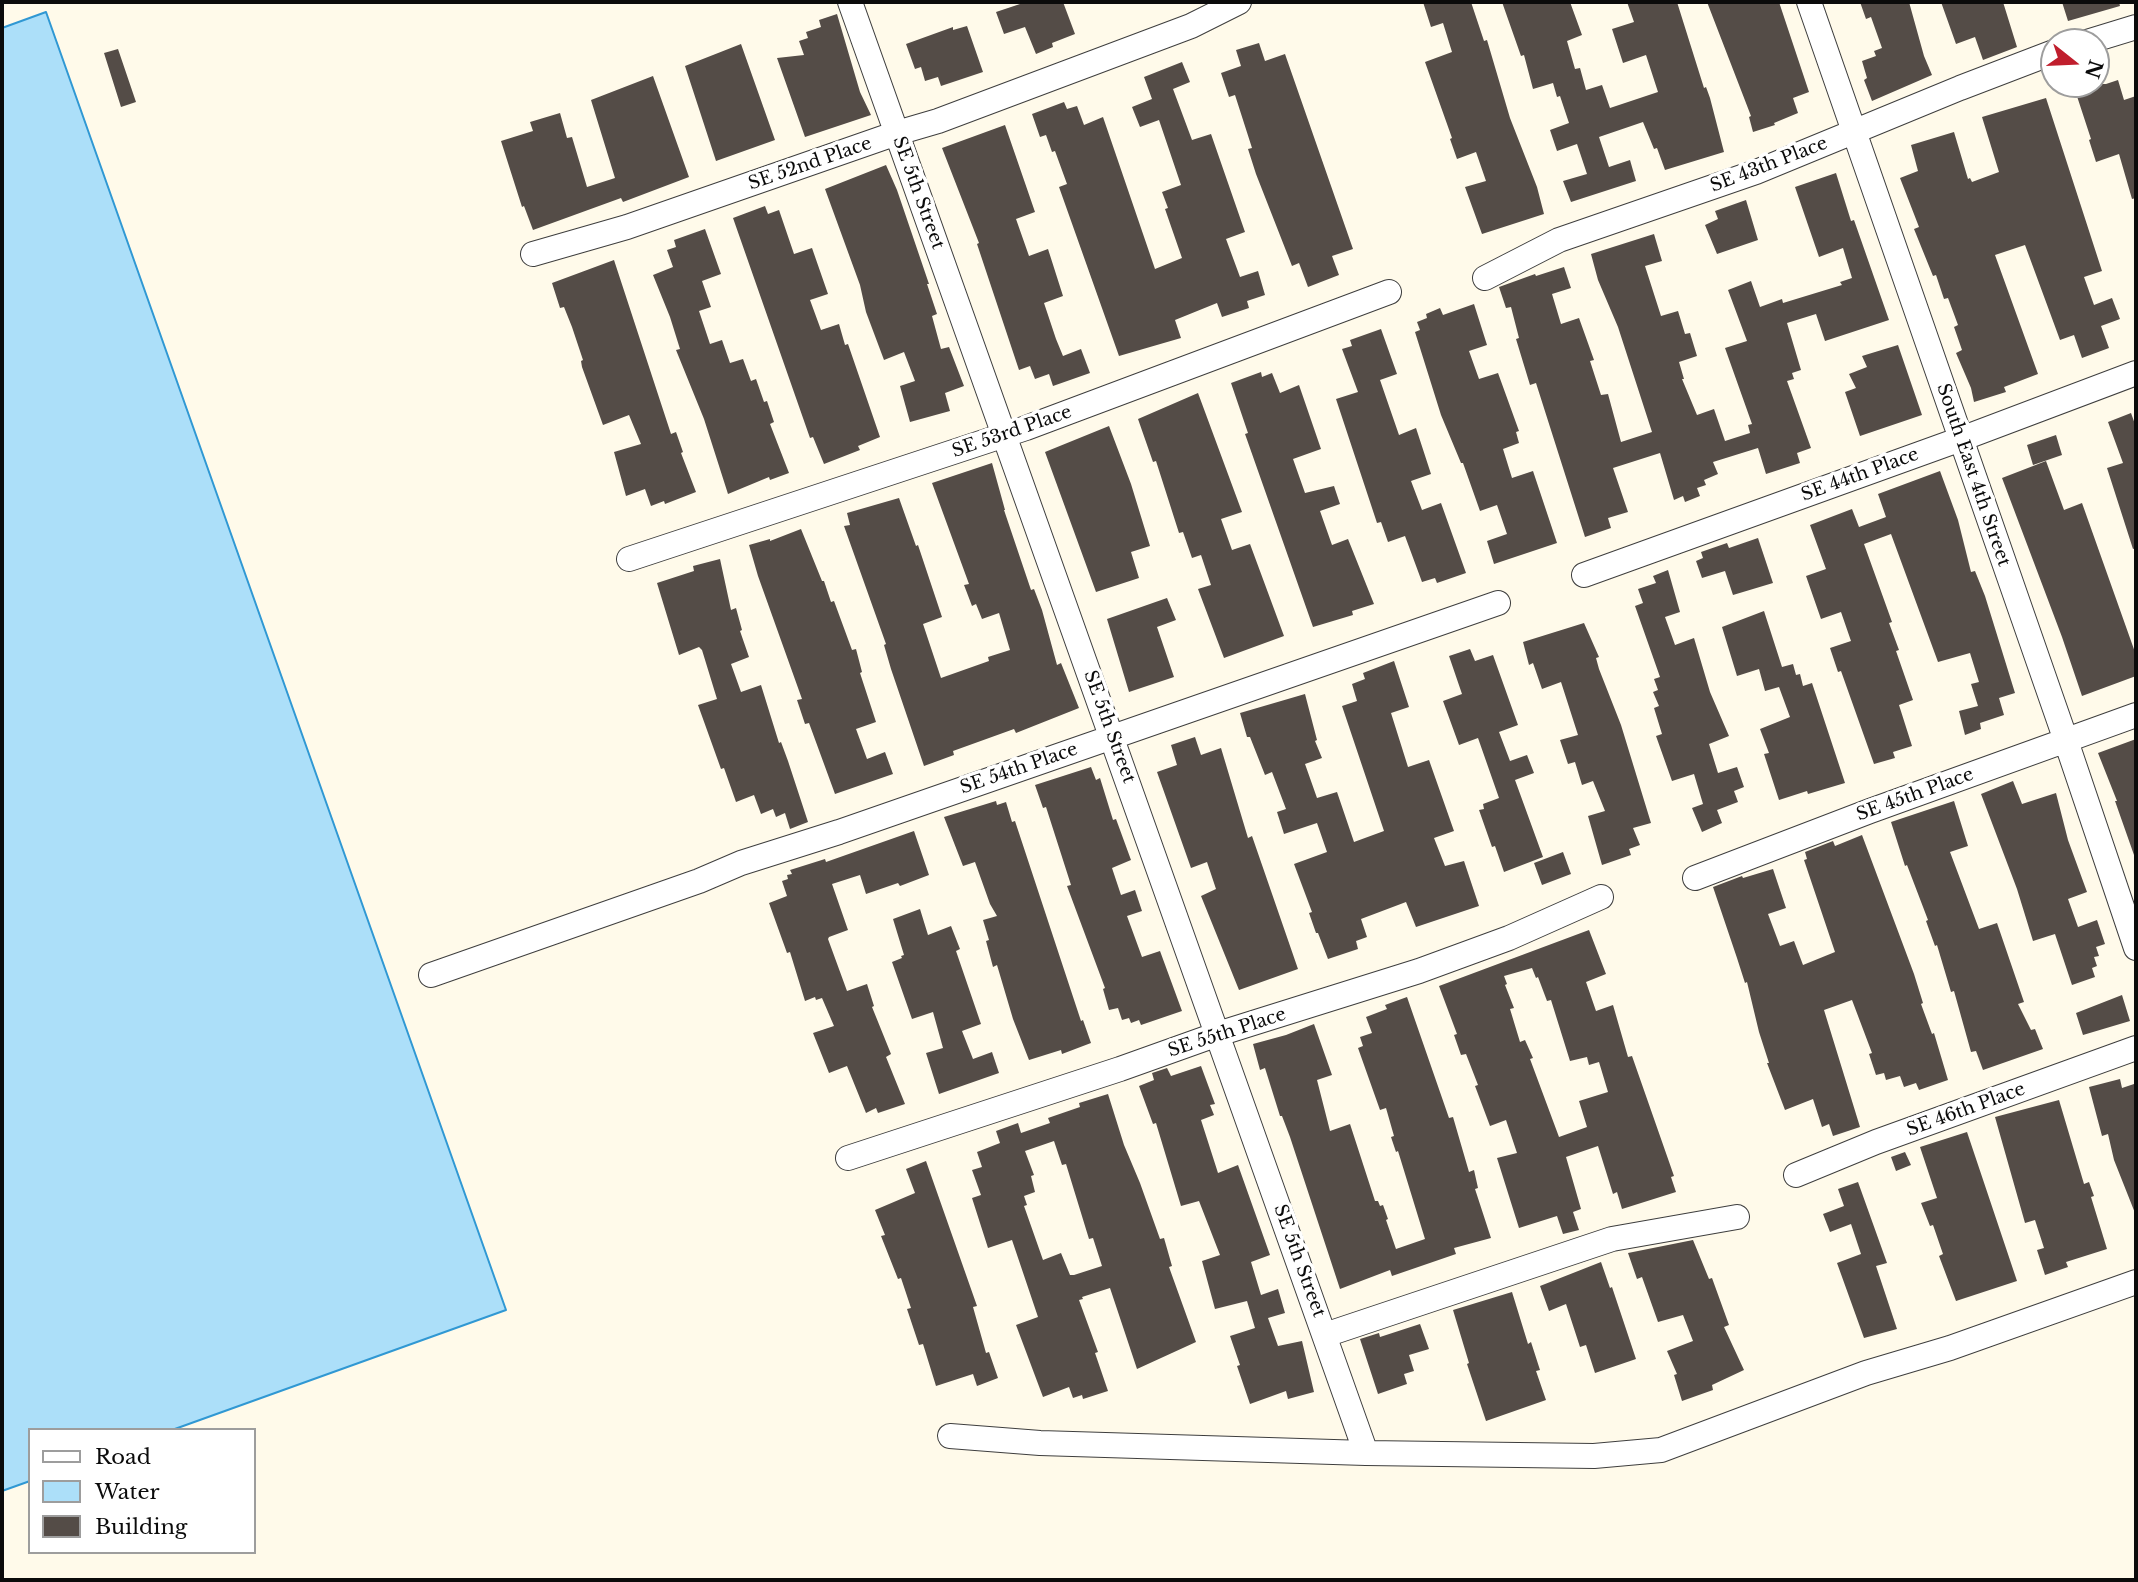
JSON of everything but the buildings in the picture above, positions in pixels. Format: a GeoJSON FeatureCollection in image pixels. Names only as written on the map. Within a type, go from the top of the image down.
{"type":"FeatureCollection","features":[{"type":"Feature","properties":{"kind":"street","name":"SE 5th Street"},"geometry":{"type":"LineString","coordinates":[[850,2],[1366,1453]]}},
{"type":"Feature","properties":{"kind":"street","name":"SE 52nd Place"},"geometry":{"type":"LineString","coordinates":[[533,254],[627,227],[897,133],[939,121],[1191,26],[1239,2]]}},
{"type":"Feature","properties":{"kind":"street","name":"South East 4th Street"},"geometry":{"type":"LineString","coordinates":[[1809,2],[2136,948]]}},
{"type":"Feature","properties":{"kind":"street"},"geometry":{"type":"LineString","coordinates":[[2110,35],[2136,27]]}},
{"type":"Feature","properties":{"kind":"street","name":"SE 43th Place"},"geometry":{"type":"LineString","coordinates":[[1485,278],[1559,240],[1756,172],[2040,58]]}},
{"type":"Feature","properties":{"kind":"street","name":"SE 53rd Place"},"geometry":{"type":"LineString","coordinates":[[629,559],[1005,436],[1389,292]]}},
{"type":"Feature","properties":{"kind":"street","name":"SE 44th Place"},"geometry":{"type":"LineString","coordinates":[[1584,575],[2136,373]]}},
{"type":"Feature","properties":{"kind":"street","name":"SE 54th Place"},"geometry":{"type":"LineString","coordinates":[[431,975],[699,881],[741,863],[839,832],[1498,603]]}},
{"type":"Feature","properties":{"kind":"street","name":"SE 45th Place"},"geometry":{"type":"LineString","coordinates":[[1695,878],[2136,715]]}},
{"type":"Feature","properties":{"kind":"street","name":"SE 55th Place"},"geometry":{"type":"LineString","coordinates":[[848,1158],[1218,1034],[1419,971],[1509,938],[1601,897]]}},
{"type":"Feature","properties":{"kind":"street","name":"SE 46th Place"},"geometry":{"type":"LineString","coordinates":[[1796,1175],[1876,1142],[2136,1048]]}},
{"type":"Feature","properties":{"kind":"street"},"geometry":{"type":"LineString","coordinates":[[1325,1335],[1612,1240],[1737,1217]]}},
{"type":"Feature","properties":{"kind":"street"},"geometry":{"type":"LineString","coordinates":[[950,1436],[1040,1443],[1366,1453],[1594,1456],[1661,1450],[1866,1373],[1950,1348],[2136,1282]]}},
{"type":"Feature","properties":{"kind":"water"},"geometry":{"type":"Polygon","coordinates":[[[46,12],[506,1310],[178,1428],[28,1428],[28,1482],[2,1491],[2,28],[46,12]]]}}]}
